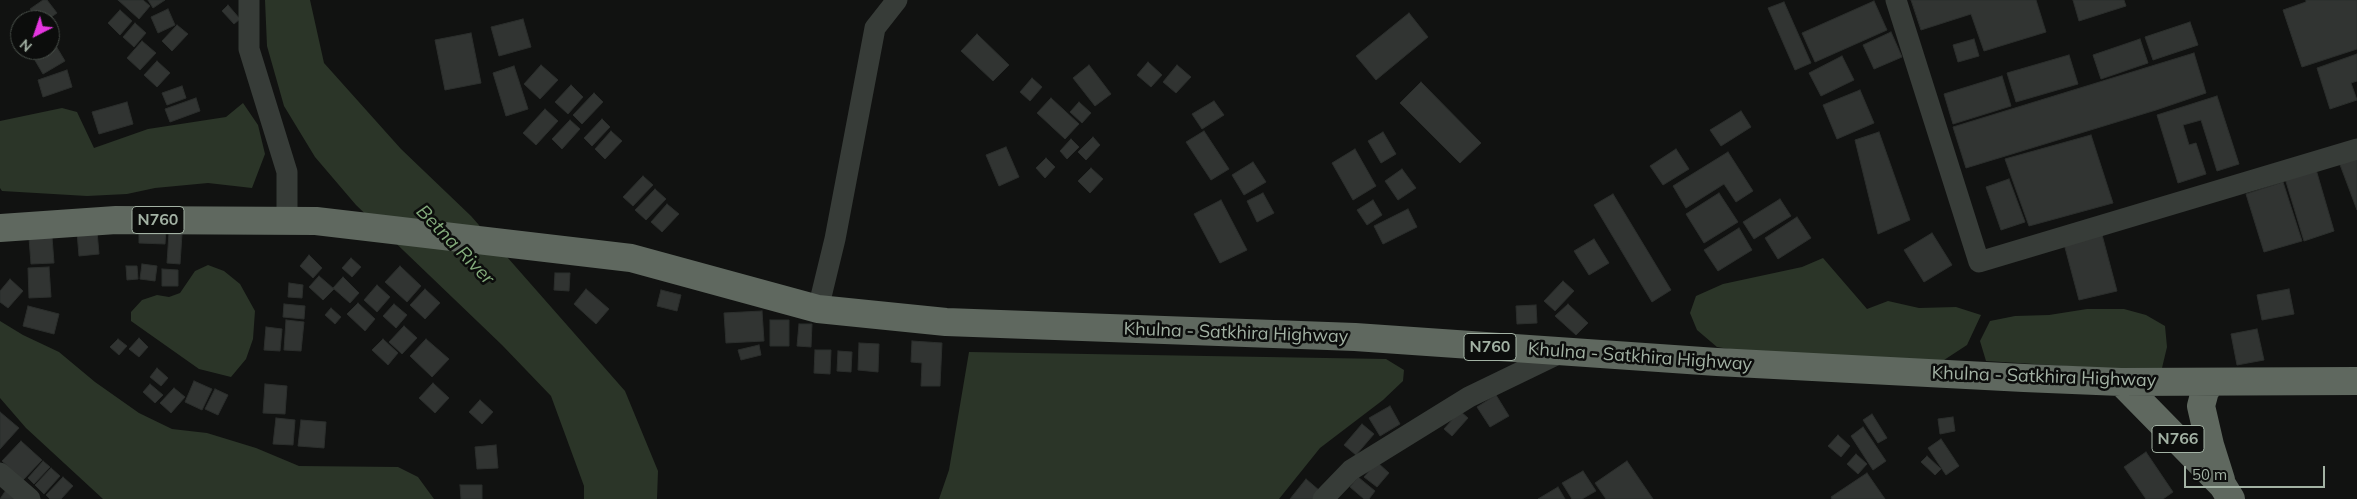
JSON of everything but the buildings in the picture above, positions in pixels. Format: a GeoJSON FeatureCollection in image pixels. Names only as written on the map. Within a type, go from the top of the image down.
{"type":"FeatureCollection","features":[{"type":"Feature","properties":{"kind":"highway","name":"N760"},"geometry":{"type":"LineString","coordinates":[[0,228],[116,220],[287,221]]}},
{"type":"Feature","properties":{"kind":"highway","name":"Khulna - Satkhira Highway"},"geometry":{"type":"LineString","coordinates":[[287,221],[316,222],[631,258],[818,309],[946,322],[1355,337],[1717,362],[2121,382],[2357,381]]}},
{"type":"Feature","properties":{"kind":"highway","name":"N766"},"geometry":{"type":"LineString","coordinates":[[2121,382],[2227,493]]}},
{"type":"Feature","properties":{"kind":"highway"},"geometry":{"type":"LineString","coordinates":[[2212,382],[2205,391],[2201,406],[2210,445],[2227,493]]}},
{"type":"Feature","properties":{"kind":"street"},"geometry":{"type":"LineString","coordinates":[[249,0],[248,49],[287,172],[287,221]]}},
{"type":"Feature","properties":{"kind":"street"},"geometry":{"type":"LineString","coordinates":[[818,309],[835,239],[875,28],[897,0]]}},
{"type":"Feature","properties":{"kind":"street"},"geometry":{"type":"LineString","coordinates":[[1896,0],[1979,262],[2357,149]]}},
{"type":"Feature","properties":{"kind":"street"},"geometry":{"type":"LineString","coordinates":[[1323,499],[1352,470],[1469,397],[1562,352]]}},
{"type":"Feature","properties":{"kind":"street"},"geometry":{"type":"LineString","coordinates":[[0,473],[30,499]]}},
{"type":"Feature","properties":{"kind":"water","name":"Betna River"},"geometry":{"type":"Polygon","coordinates":[[[265,0],[310,0],[324,63],[401,149],[471,216],[625,391],[658,471],[657,499],[584,499],[584,486],[551,396],[502,345],[356,205],[315,157],[284,106],[267,46],[265,0]]]}},
{"type":"Feature","properties":{"kind":"water"},"geometry":{"type":"Polygon","coordinates":[[[243,103],[258,125],[265,154],[252,188],[208,183],[155,188],[127,194],[87,196],[2,191],[0,188],[0,121],[62,108],[77,112],[94,148],[148,129],[226,117],[243,103]]]}},
{"type":"Feature","properties":{"kind":"water"},"geometry":{"type":"Polygon","coordinates":[[[1823,258],[1867,309],[1888,301],[1919,308],[1956,307],[1981,315],[1967,345],[1941,362],[1748,352],[1717,347],[1697,330],[1690,313],[1696,296],[1723,284],[1802,267],[1823,258]]]}},
{"type":"Feature","properties":{"kind":"water"},"geometry":{"type":"Polygon","coordinates":[[[208,265],[224,271],[240,284],[255,311],[253,339],[246,359],[231,377],[199,369],[131,321],[131,312],[142,300],[157,295],[169,297],[180,293],[195,271],[208,265]]]}},
{"type":"Feature","properties":{"kind":"water"},"geometry":{"type":"Polygon","coordinates":[[[2087,309],[2124,309],[2146,315],[2165,326],[2167,347],[2162,368],[2113,369],[1986,361],[1980,341],[1990,321],[2015,316],[2049,315],[2087,309]]]}},
{"type":"Feature","properties":{"kind":"water"},"geometry":{"type":"Polygon","coordinates":[[[0,321],[23,335],[59,352],[95,382],[139,413],[172,429],[207,433],[256,448],[299,466],[398,467],[418,477],[434,499],[103,499],[26,428],[0,398],[0,321]]]}},
{"type":"Feature","properties":{"kind":"water"},"geometry":{"type":"Polygon","coordinates":[[[969,352],[1386,359],[1404,370],[1403,381],[1383,400],[1320,448],[1279,499],[939,499],[949,470],[969,352]]]}}]}
